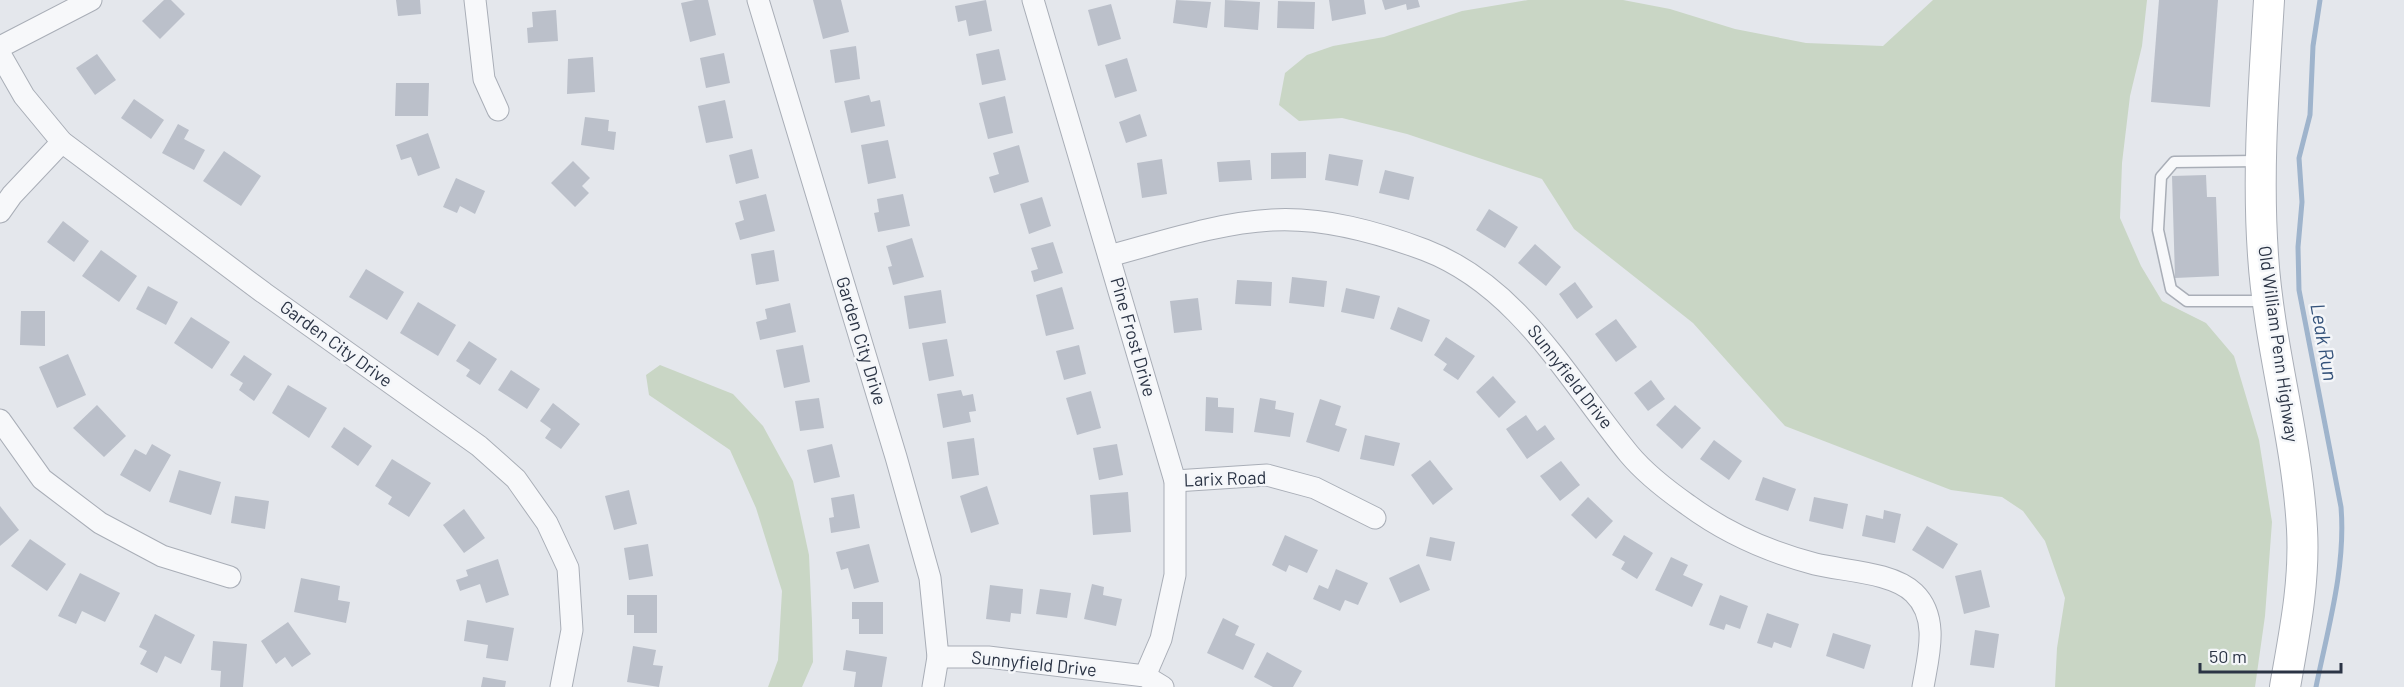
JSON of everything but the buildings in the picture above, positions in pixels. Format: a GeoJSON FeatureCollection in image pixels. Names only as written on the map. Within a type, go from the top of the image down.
{"type":"FeatureCollection","features":[{"type":"Feature","properties":{"kind":"main road","name":"Old William Penn Highway"},"geometry":{"type":"LineString","coordinates":[[2269,0],[2262,161],[2263,255],[2268,301],[2297,477],[2302,530],[2298,618],[2285,687]]}},
{"type":"Feature","properties":{"kind":"street"},"geometry":{"type":"LineString","coordinates":[[0,47],[91,0]]}},
{"type":"Feature","properties":{"kind":"street"},"geometry":{"type":"LineString","coordinates":[[475,0],[484,79],[498,110]]}},
{"type":"Feature","properties":{"kind":"street","name":"Garden City Drive"},"geometry":{"type":"LineString","coordinates":[[758,0],[896,457],[930,578],[938,657],[933,687]]}},
{"type":"Feature","properties":{"kind":"street","name":"Pine Frost Drive"},"geometry":{"type":"LineString","coordinates":[[1033,0],[1175,481],[1175,575],[1161,639],[1144,676]]}},
{"type":"Feature","properties":{"kind":"street","name":"Garden City Drive"},"geometry":{"type":"LineString","coordinates":[[0,54],[24,96],[62,142],[264,292],[479,446],[516,479],[548,523],[568,568],[572,630],[561,687]]}},
{"type":"Feature","properties":{"kind":"street"},"geometry":{"type":"LineString","coordinates":[[0,212],[12,195],[62,142]]}},
{"type":"Feature","properties":{"kind":"street","name":"Sunnyfield Drive"},"geometry":{"type":"LineString","coordinates":[[1109,256],[1202,231],[1272,220],[1334,224],[1387,236],[1428,252],[1476,277],[1528,323],[1631,456],[1688,505],[1749,542],[1814,564],[1884,578],[1914,592],[1927,613],[1931,639],[1923,687]]}},
{"type":"Feature","properties":{"kind":"street"},"geometry":{"type":"LineString","coordinates":[[0,420],[42,479],[100,524],[162,556],[230,577]]}},
{"type":"Feature","properties":{"kind":"street","name":"Larix Road"},"geometry":{"type":"LineString","coordinates":[[1175,481],[1266,475],[1315,488],[1376,518]]}},
{"type":"Feature","properties":{"kind":"street","name":"Sunnyfield Drive"},"geometry":{"type":"LineString","coordinates":[[938,657],[988,657],[1144,676],[1164,687]]}},
{"type":"Feature","properties":{"kind":"lane"},"geometry":{"type":"LineString","coordinates":[[2262,161],[2174,162],[2161,177],[2158,230],[2171,289],[2187,301],[2268,301]]}},
{"type":"Feature","properties":{"kind":"green space"},"geometry":{"type":"Polygon","coordinates":[[[1528,0],[1623,0],[1670,9],[1735,29],[1806,43],[1883,46],[1933,0],[2147,0],[2142,46],[2130,96],[2122,163],[2120,218],[2141,266],[2162,301],[2206,323],[2234,356],[2259,440],[2272,522],[2265,616],[2255,687],[2055,687],[2057,648],[2065,598],[2045,541],[2023,511],[2002,497],[1951,490],[1785,426],[1693,323],[1574,229],[1542,179],[1407,134],[1342,118],[1299,121],[1279,105],[1285,73],[1307,55],[1333,46],[1384,37],[1462,11],[1528,0]]]}},
{"type":"Feature","properties":{"kind":"green space"},"geometry":{"type":"Polygon","coordinates":[[[660,365],[733,394],[763,426],[793,481],[809,555],[812,622],[813,662],[802,687],[768,687],[778,660],[782,591],[756,508],[730,450],[649,395],[646,375],[660,365]]]}},
{"type":"Feature","properties":{"kind":"waterway","name":"Leak Run"},"geometry":{"type":"LineString","coordinates":[[2316,687],[2335,597],[2342,530],[2341,507],[2299,290],[2298,247],[2302,202],[2299,158],[2310,115],[2313,46],[2320,0]]}}]}
